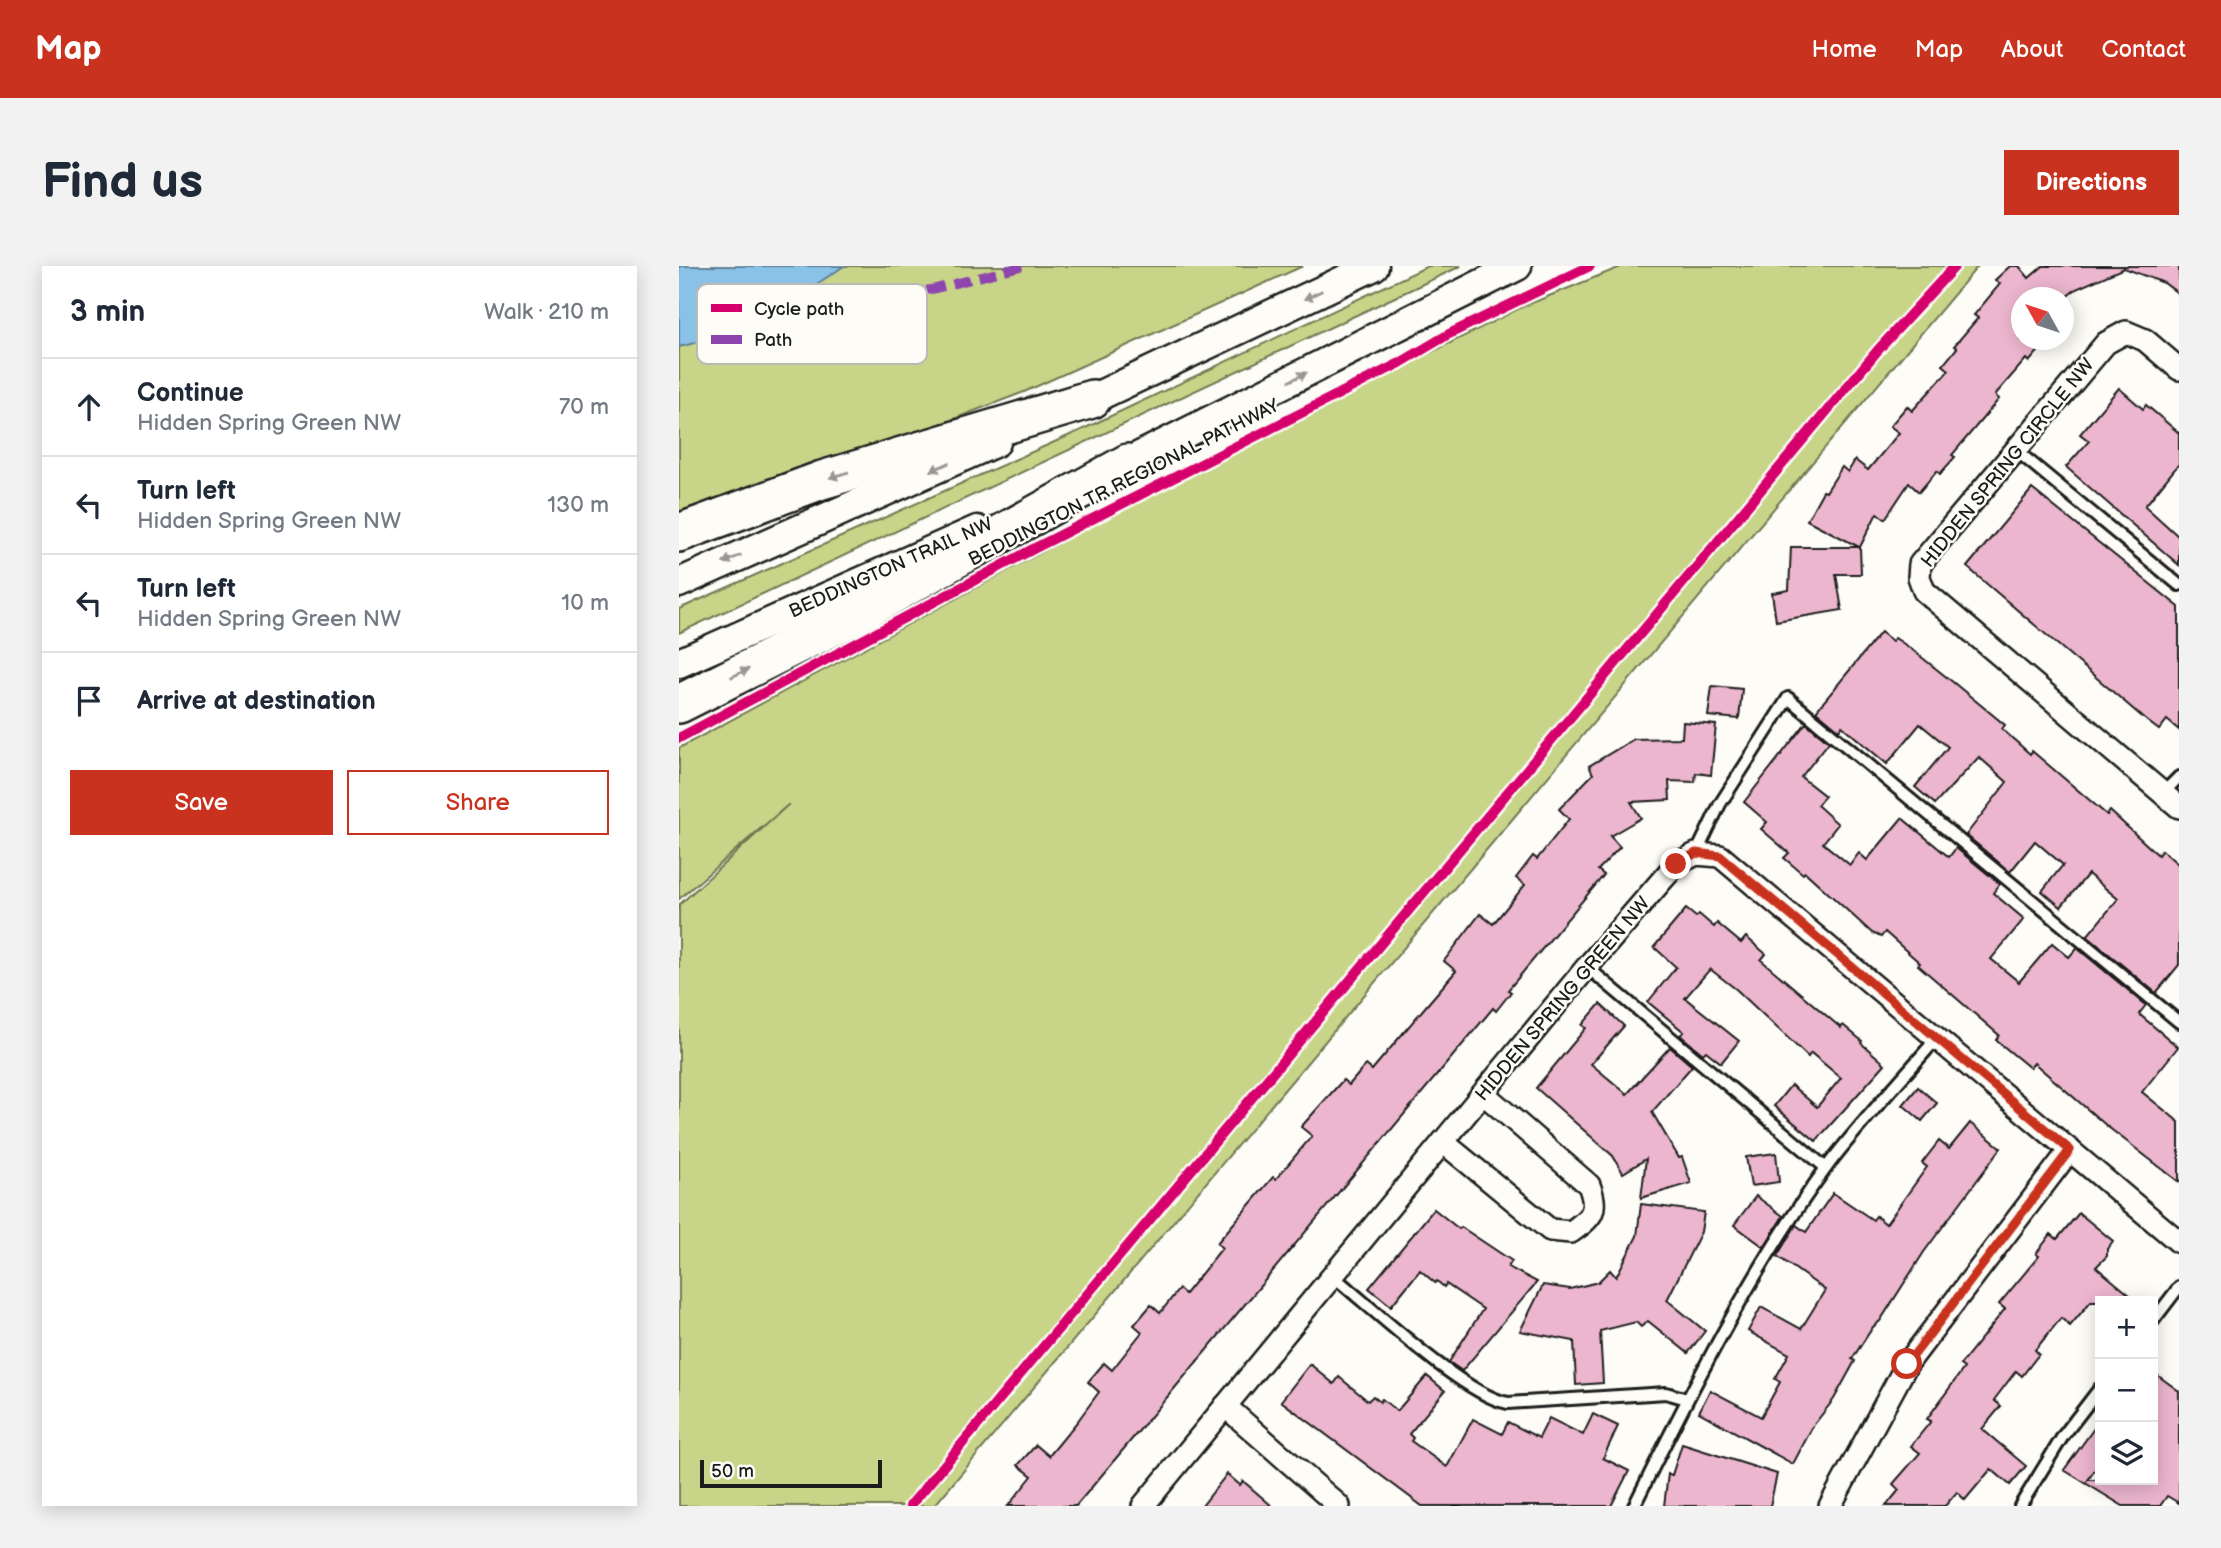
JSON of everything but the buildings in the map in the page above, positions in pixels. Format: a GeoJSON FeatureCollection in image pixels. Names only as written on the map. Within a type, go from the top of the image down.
{"type":"FeatureCollection","features":[{"type":"Feature","properties":{"kind":"highway"},"geometry":{"type":"LineString","coordinates":[[679,533],[822,481],[1092,399]]}},
{"type":"Feature","properties":{"kind":"highway"},"geometry":{"type":"LineString","coordinates":[[679,704],[852,617],[1128,463]]}},
{"type":"Feature","properties":{"kind":"main road"},"geometry":{"type":"LineString","coordinates":[[679,583],[1092,399],[1374,266]]}},
{"type":"Feature","properties":{"kind":"main road","name":"BEDDINGTON TRAIL NW"},"geometry":{"type":"LineString","coordinates":[[679,663],[1128,463],[1517,266]]}},
{"type":"Feature","properties":{"kind":"street","name":"HIDDEN SPRING CIRCLE NW"},"geometry":{"type":"LineString","coordinates":[[2171,800],[1924,591],[1919,577],[1920,564],[2106,343],[2126,332],[2145,341],[2179,369]]}},
{"type":"Feature","properties":{"kind":"street","name":"HIDDEN SPRING GREEN NW"},"geometry":{"type":"LineString","coordinates":[[1143,1506],[1587,967],[1676,864],[1696,853]]}},
{"type":"Feature","properties":{"kind":"street"},"geometry":{"type":"LineString","coordinates":[[1696,853],[1720,856],[2179,1242]]}},
{"type":"Feature","properties":{"kind":"street"},"geometry":{"type":"LineString","coordinates":[[1443,1142],[1550,1230],[1571,1232],[1590,1219],[1595,1201],[1589,1185],[1484,1094]]}},
{"type":"Feature","properties":{"kind":"street"},"geometry":{"type":"LineString","coordinates":[[1830,1506],[1907,1364],[2070,1150]]}},
{"type":"Feature","properties":{"kind":"street"},"geometry":{"type":"LineString","coordinates":[[1225,1406],[1339,1506]]}},
{"type":"Feature","properties":{"kind":"lane"},"geometry":{"type":"LineString","coordinates":[[2017,451],[2179,585]]}},
{"type":"Feature","properties":{"kind":"lane"},"geometry":{"type":"LineString","coordinates":[[1696,853],[1720,804],[1788,698],[2179,1022]]}},
{"type":"Feature","properties":{"kind":"lane"},"geometry":{"type":"LineString","coordinates":[[2171,800],[2179,777]]}},
{"type":"Feature","properties":{"kind":"lane"},"geometry":{"type":"LineString","coordinates":[[1587,967],[1826,1168]]}},
{"type":"Feature","properties":{"kind":"lane"},"geometry":{"type":"LineString","coordinates":[[1633,1506],[1687,1399],[1770,1256],[1826,1168],[1937,1038]]}},
{"type":"Feature","properties":{"kind":"lane"},"geometry":{"type":"LineString","coordinates":[[1333,1276],[1459,1378],[1494,1401],[1508,1403],[1666,1393],[1687,1399]]}},
{"type":"Feature","properties":{"kind":"lane"},"geometry":{"type":"LineString","coordinates":[[2158,1314],[2179,1287]]}},
{"type":"Feature","properties":{"kind":"lane"},"geometry":{"type":"LineString","coordinates":[[2020,1506],[2063,1436],[2095,1394]]}},
{"type":"Feature","properties":{"kind":"green space"},"geometry":{"type":"Polygon","coordinates":[[[679,266],[1303,266],[1024,392],[919,432],[679,514],[679,266]]]}},
{"type":"Feature","properties":{"kind":"green space"},"geometry":{"type":"Polygon","coordinates":[[[1428,266],[1461,266],[679,633],[679,609],[1077,432],[1428,266]]]}},
{"type":"Feature","properties":{"kind":"green space"},"geometry":{"type":"Polygon","coordinates":[[[1623,266],[1978,266],[934,1506],[679,1506],[679,905],[789,804],[679,899],[679,748],[1170,483],[1522,307],[1623,266]]]}},
{"type":"Feature","properties":{"kind":"water"},"geometry":{"type":"Polygon","coordinates":[[[679,266],[844,266],[816,284],[697,284],[697,342],[679,347],[679,266]]]}},
{"type":"Feature","properties":{"kind":"marked path"},"geometry":{"type":"LineString","coordinates":[[927,290],[1022,266]]}},
{"type":"Feature","properties":{"kind":"cycle path","name":"BEDDINGTON TR REGIONAL PATHWAY"},"geometry":{"type":"LineString","coordinates":[[679,738],[1035,548],[1400,363],[1449,334],[1590,266]]}},
{"type":"Feature","properties":{"kind":"cycle path"},"geometry":{"type":"LineString","coordinates":[[910,1506],[1878,350],[1955,266]]}},
{"type":"Feature","properties":{"kind":"route"},"geometry":{"type":"LineString","coordinates":[[1676,864],[1696,853],[1720,856],[2070,1150],[1907,1364]]}}]}
